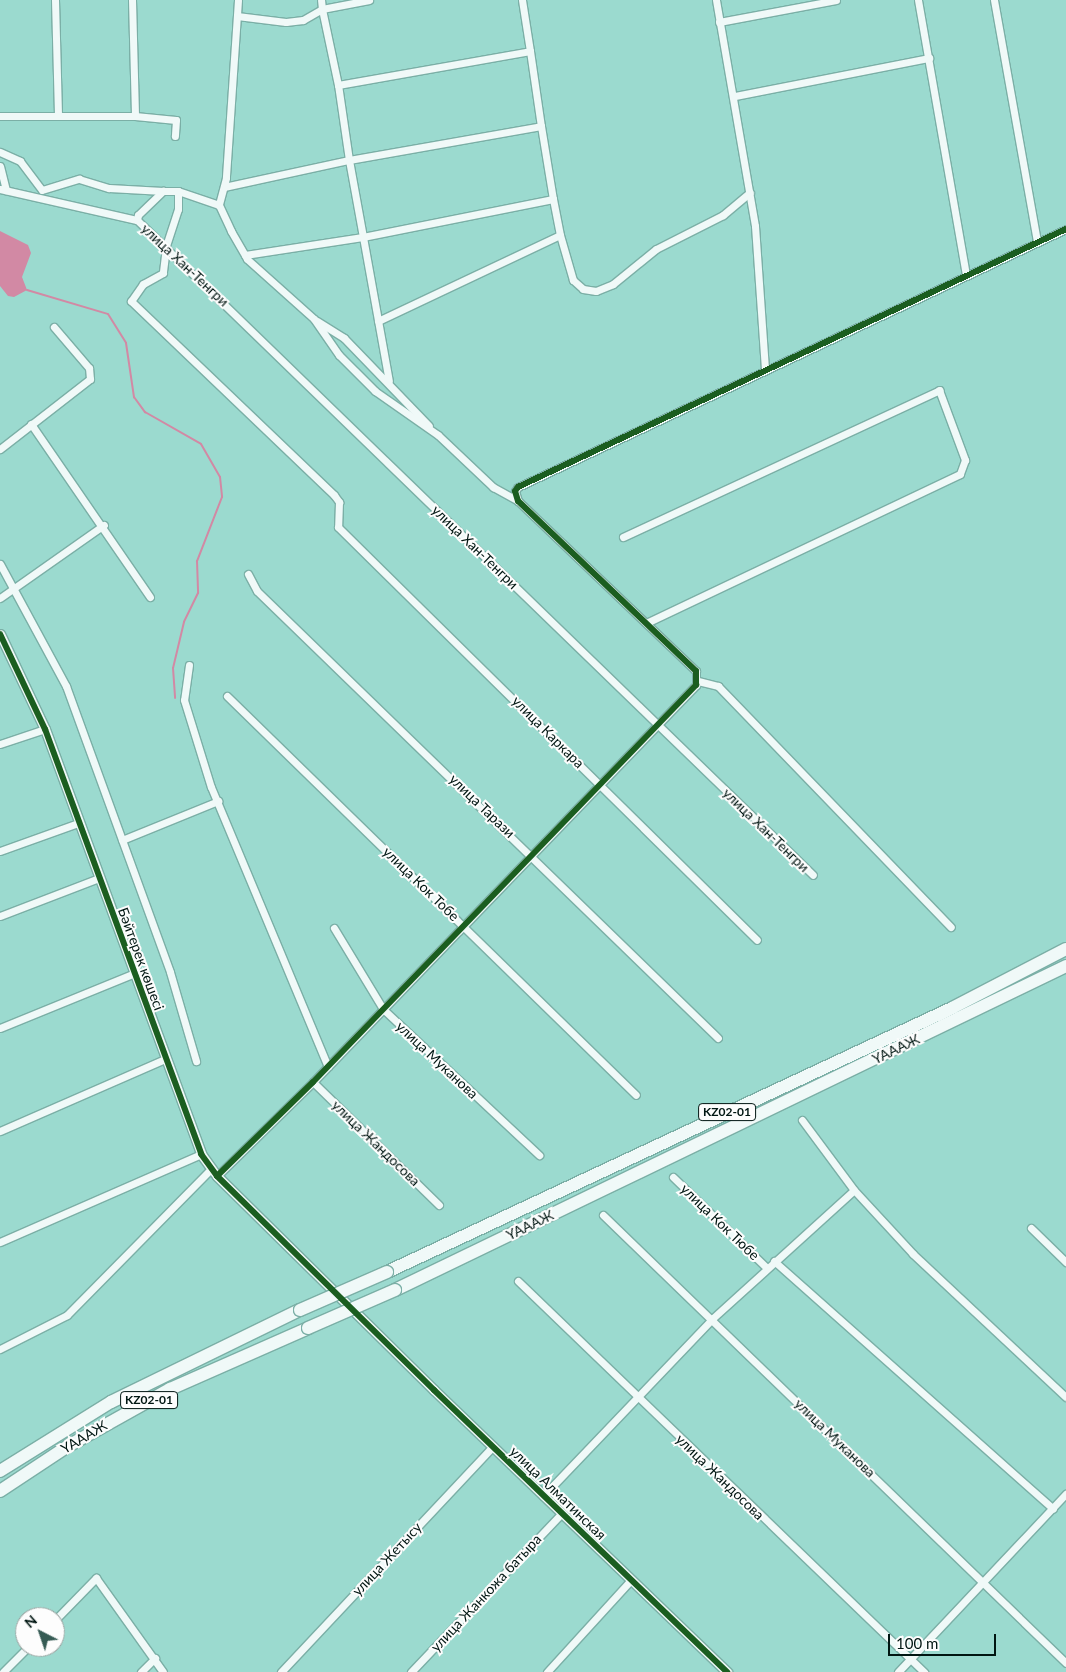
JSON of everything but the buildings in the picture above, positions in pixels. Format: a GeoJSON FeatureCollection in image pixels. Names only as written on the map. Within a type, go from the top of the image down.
{"type":"FeatureCollection","features":[{"type":"Feature","properties":{"kind":"highway","name":"ҮАААЖ"},"geometry":{"type":"LineString","coordinates":[[0,1471],[119,1397],[300,1310],[387,1272],[952,1008],[1066,949]]}},
{"type":"Feature","properties":{"kind":"highway","name":"ҮАААЖ"},"geometry":{"type":"LineString","coordinates":[[0,1491],[68,1446],[170,1389],[395,1290],[1066,966]]}},
{"type":"Feature","properties":{"kind":"street"},"geometry":{"type":"LineString","coordinates":[[55,0],[58,116]]}},
{"type":"Feature","properties":{"kind":"street"},"geometry":{"type":"LineString","coordinates":[[132,0],[135,116]]}},
{"type":"Feature","properties":{"kind":"street"},"geometry":{"type":"LineString","coordinates":[[238,0],[224,187],[219,204],[245,255],[314,319],[344,338],[371,369],[389,381],[438,435],[493,487],[518,501],[648,622],[696,671],[698,681]]}},
{"type":"Feature","properties":{"kind":"street"},"geometry":{"type":"LineString","coordinates":[[321,0],[338,85],[349,160],[389,381]]}},
{"type":"Feature","properties":{"kind":"street"},"geometry":{"type":"LineString","coordinates":[[237,16],[286,22],[303,20],[322,9],[369,0]]}},
{"type":"Feature","properties":{"kind":"street"},"geometry":{"type":"LineString","coordinates":[[522,0],[560,235],[573,280],[583,289],[596,291],[612,284],[656,249],[723,215],[750,192]]}},
{"type":"Feature","properties":{"kind":"street"},"geometry":{"type":"LineString","coordinates":[[716,0],[735,96],[750,192],[765,368]]}},
{"type":"Feature","properties":{"kind":"street"},"geometry":{"type":"LineString","coordinates":[[719,22],[836,0]]}},
{"type":"Feature","properties":{"kind":"street"},"geometry":{"type":"LineString","coordinates":[[918,0],[966,275]]}},
{"type":"Feature","properties":{"kind":"street"},"geometry":{"type":"LineString","coordinates":[[994,0],[1037,242]]}},
{"type":"Feature","properties":{"kind":"street"},"geometry":{"type":"LineString","coordinates":[[338,85],[530,51]]}},
{"type":"Feature","properties":{"kind":"street"},"geometry":{"type":"LineString","coordinates":[[735,96],[929,58]]}},
{"type":"Feature","properties":{"kind":"street"},"geometry":{"type":"LineString","coordinates":[[0,116],[135,116],[176,120],[175,136]]}},
{"type":"Feature","properties":{"kind":"street"},"geometry":{"type":"LineString","coordinates":[[224,187],[349,160],[541,126]]}},
{"type":"Feature","properties":{"kind":"street"},"geometry":{"type":"LineString","coordinates":[[0,152],[20,161],[42,190],[79,179],[109,188],[178,191],[219,204]]}},
{"type":"Feature","properties":{"kind":"street"},"geometry":{"type":"LineString","coordinates":[[0,166],[3,190],[137,220],[138,215],[163,191]]}},
{"type":"Feature","properties":{"kind":"street"},"geometry":{"type":"LineString","coordinates":[[166,247],[178,209],[178,191]]}},
{"type":"Feature","properties":{"kind":"street"},"geometry":{"type":"LineString","coordinates":[[245,255],[363,237],[553,198]]}},
{"type":"Feature","properties":{"kind":"street","name":"улица Хан-Тенгри"},"geometry":{"type":"LineString","coordinates":[[137,220],[813,875]]}},
{"type":"Feature","properties":{"kind":"street"},"geometry":{"type":"LineString","coordinates":[[518,501],[515,491],[524,483],[765,368],[1066,229]]}},
{"type":"Feature","properties":{"kind":"street"},"geometry":{"type":"LineString","coordinates":[[378,321],[560,235]]}},
{"type":"Feature","properties":{"kind":"street","name":"улица Каркара"},"geometry":{"type":"LineString","coordinates":[[166,247],[163,273],[143,284],[131,301],[334,495],[339,502],[338,527],[757,940]]}},
{"type":"Feature","properties":{"kind":"street"},"geometry":{"type":"LineString","coordinates":[[314,319],[339,355],[375,391],[438,435]]}},
{"type":"Feature","properties":{"kind":"street"},"geometry":{"type":"LineString","coordinates":[[0,449],[90,379],[89,368],[54,327]]}},
{"type":"Feature","properties":{"kind":"street"},"geometry":{"type":"LineString","coordinates":[[623,537],[939,390],[965,460],[960,474],[648,622]]}},
{"type":"Feature","properties":{"kind":"street"},"geometry":{"type":"LineString","coordinates":[[31,424],[104,525],[150,597]]}},
{"type":"Feature","properties":{"kind":"street"},"geometry":{"type":"LineString","coordinates":[[0,598],[104,525]]}},
{"type":"Feature","properties":{"kind":"street"},"geometry":{"type":"LineString","coordinates":[[0,564],[16,587],[66,686],[170,972],[196,1061]]}},
{"type":"Feature","properties":{"kind":"street","name":"улица Тарази"},"geometry":{"type":"LineString","coordinates":[[248,574],[257,591],[533,856],[718,1038]]}},
{"type":"Feature","properties":{"kind":"street","name":"Бәйтерек көшесі"},"geometry":{"type":"LineString","coordinates":[[0,634],[3,650],[45,729],[132,974],[201,1154],[215,1172],[305,1263]]}},
{"type":"Feature","properties":{"kind":"street"},"geometry":{"type":"LineString","coordinates":[[189,666],[184,700],[218,801],[328,1067]]}},
{"type":"Feature","properties":{"kind":"street"},"geometry":{"type":"LineString","coordinates":[[0,1349],[67,1315],[215,1172],[313,1082],[602,786],[659,726],[698,681]]}},
{"type":"Feature","properties":{"kind":"street"},"geometry":{"type":"LineString","coordinates":[[698,681],[718,686],[951,927]]}},
{"type":"Feature","properties":{"kind":"street","name":"улица Кок Тобе"},"geometry":{"type":"LineString","coordinates":[[227,696],[636,1095]]}},
{"type":"Feature","properties":{"kind":"street"},"geometry":{"type":"LineString","coordinates":[[0,744],[45,729]]}},
{"type":"Feature","properties":{"kind":"street"},"geometry":{"type":"LineString","coordinates":[[122,840],[218,801]]}},
{"type":"Feature","properties":{"kind":"street"},"geometry":{"type":"LineString","coordinates":[[0,851],[78,823]]}},
{"type":"Feature","properties":{"kind":"street"},"geometry":{"type":"LineString","coordinates":[[0,916],[99,878]]}},
{"type":"Feature","properties":{"kind":"street","name":"улица Муканова"},"geometry":{"type":"LineString","coordinates":[[334,928],[383,1009],[538,1155]]}},
{"type":"Feature","properties":{"kind":"street"},"geometry":{"type":"LineString","coordinates":[[0,1028],[132,974]]}},
{"type":"Feature","properties":{"kind":"street"},"geometry":{"type":"LineString","coordinates":[[0,1131],[165,1059]]}},
{"type":"Feature","properties":{"kind":"street","name":"улица Жандосова"},"geometry":{"type":"LineString","coordinates":[[313,1082],[439,1204]]}},
{"type":"Feature","properties":{"kind":"street"},"geometry":{"type":"LineString","coordinates":[[802,1120],[854,1190],[914,1254],[1066,1397]]}},
{"type":"Feature","properties":{"kind":"street"},"geometry":{"type":"LineString","coordinates":[[0,1242],[201,1154]]}},
{"type":"Feature","properties":{"kind":"street","name":"улица Кок Тюбе"},"geometry":{"type":"LineString","coordinates":[[673,1177],[767,1268]]}},
{"type":"Feature","properties":{"kind":"street"},"geometry":{"type":"LineString","coordinates":[[543,1496],[636,1396],[713,1318],[854,1190]]}},
{"type":"Feature","properties":{"kind":"street","name":"улица Муканова"},"geometry":{"type":"LineString","coordinates":[[603,1215],[713,1318],[1066,1663]]}},
{"type":"Feature","properties":{"kind":"street"},"geometry":{"type":"LineString","coordinates":[[1030,1228],[1066,1262]]}},
{"type":"Feature","properties":{"kind":"street"},"geometry":{"type":"LineString","coordinates":[[774,1261],[1053,1509]]}},
{"type":"Feature","properties":{"kind":"street","name":"улица Алматинская"},"geometry":{"type":"LineString","coordinates":[[305,1263],[561,1514],[727,1672]]}},
{"type":"Feature","properties":{"kind":"street","name":"улица Жандосова"},"geometry":{"type":"LineString","coordinates":[[518,1281],[924,1672]]}},
{"type":"Feature","properties":{"kind":"street","name":"улица Жетысу"},"geometry":{"type":"LineString","coordinates":[[282,1672],[493,1446]]}},
{"type":"Feature","properties":{"kind":"street"},"geometry":{"type":"LineString","coordinates":[[898,1672],[985,1585],[1053,1509],[1065,1499]]}},
{"type":"Feature","properties":{"kind":"street","name":"улица Жанкожа батыра"},"geometry":{"type":"LineString","coordinates":[[411,1672],[561,1514]]}},
{"type":"Feature","properties":{"kind":"street"},"geometry":{"type":"LineString","coordinates":[[65,1610],[96,1578],[155,1658],[163,1672]]}},
{"type":"Feature","properties":{"kind":"street"},"geometry":{"type":"LineString","coordinates":[[547,1672],[631,1580]]}},
{"type":"Feature","properties":{"kind":"street"},"geometry":{"type":"LineString","coordinates":[[3,1672],[18,1657]]}},
{"type":"Feature","properties":{"kind":"street"},"geometry":{"type":"LineString","coordinates":[[141,1672],[155,1658]]}},
{"type":"Feature","properties":{"kind":"shaded area"},"geometry":{"type":"Polygon","coordinates":[[[0,231],[28,245],[31,253],[22,277],[27,290],[14,297],[8,296],[0,286],[0,231]]]}},
{"type":"Feature","properties":{"kind":"waterway"},"geometry":{"type":"LineString","coordinates":[[27,290],[108,314],[126,343],[134,397],[145,412],[201,444],[220,477],[222,497],[197,561],[198,593],[184,622],[173,668],[175,698]]}},
{"type":"Feature","properties":{"kind":"cycle path"},"geometry":{"type":"LineString","coordinates":[[217,1176],[313,1082],[696,685],[696,671],[518,501],[515,491],[518,487],[1066,229]]}},
{"type":"Feature","properties":{"kind":"cycle path"},"geometry":{"type":"LineString","coordinates":[[0,634],[45,729],[201,1154],[217,1176],[434,1390],[727,1672]]}}]}
